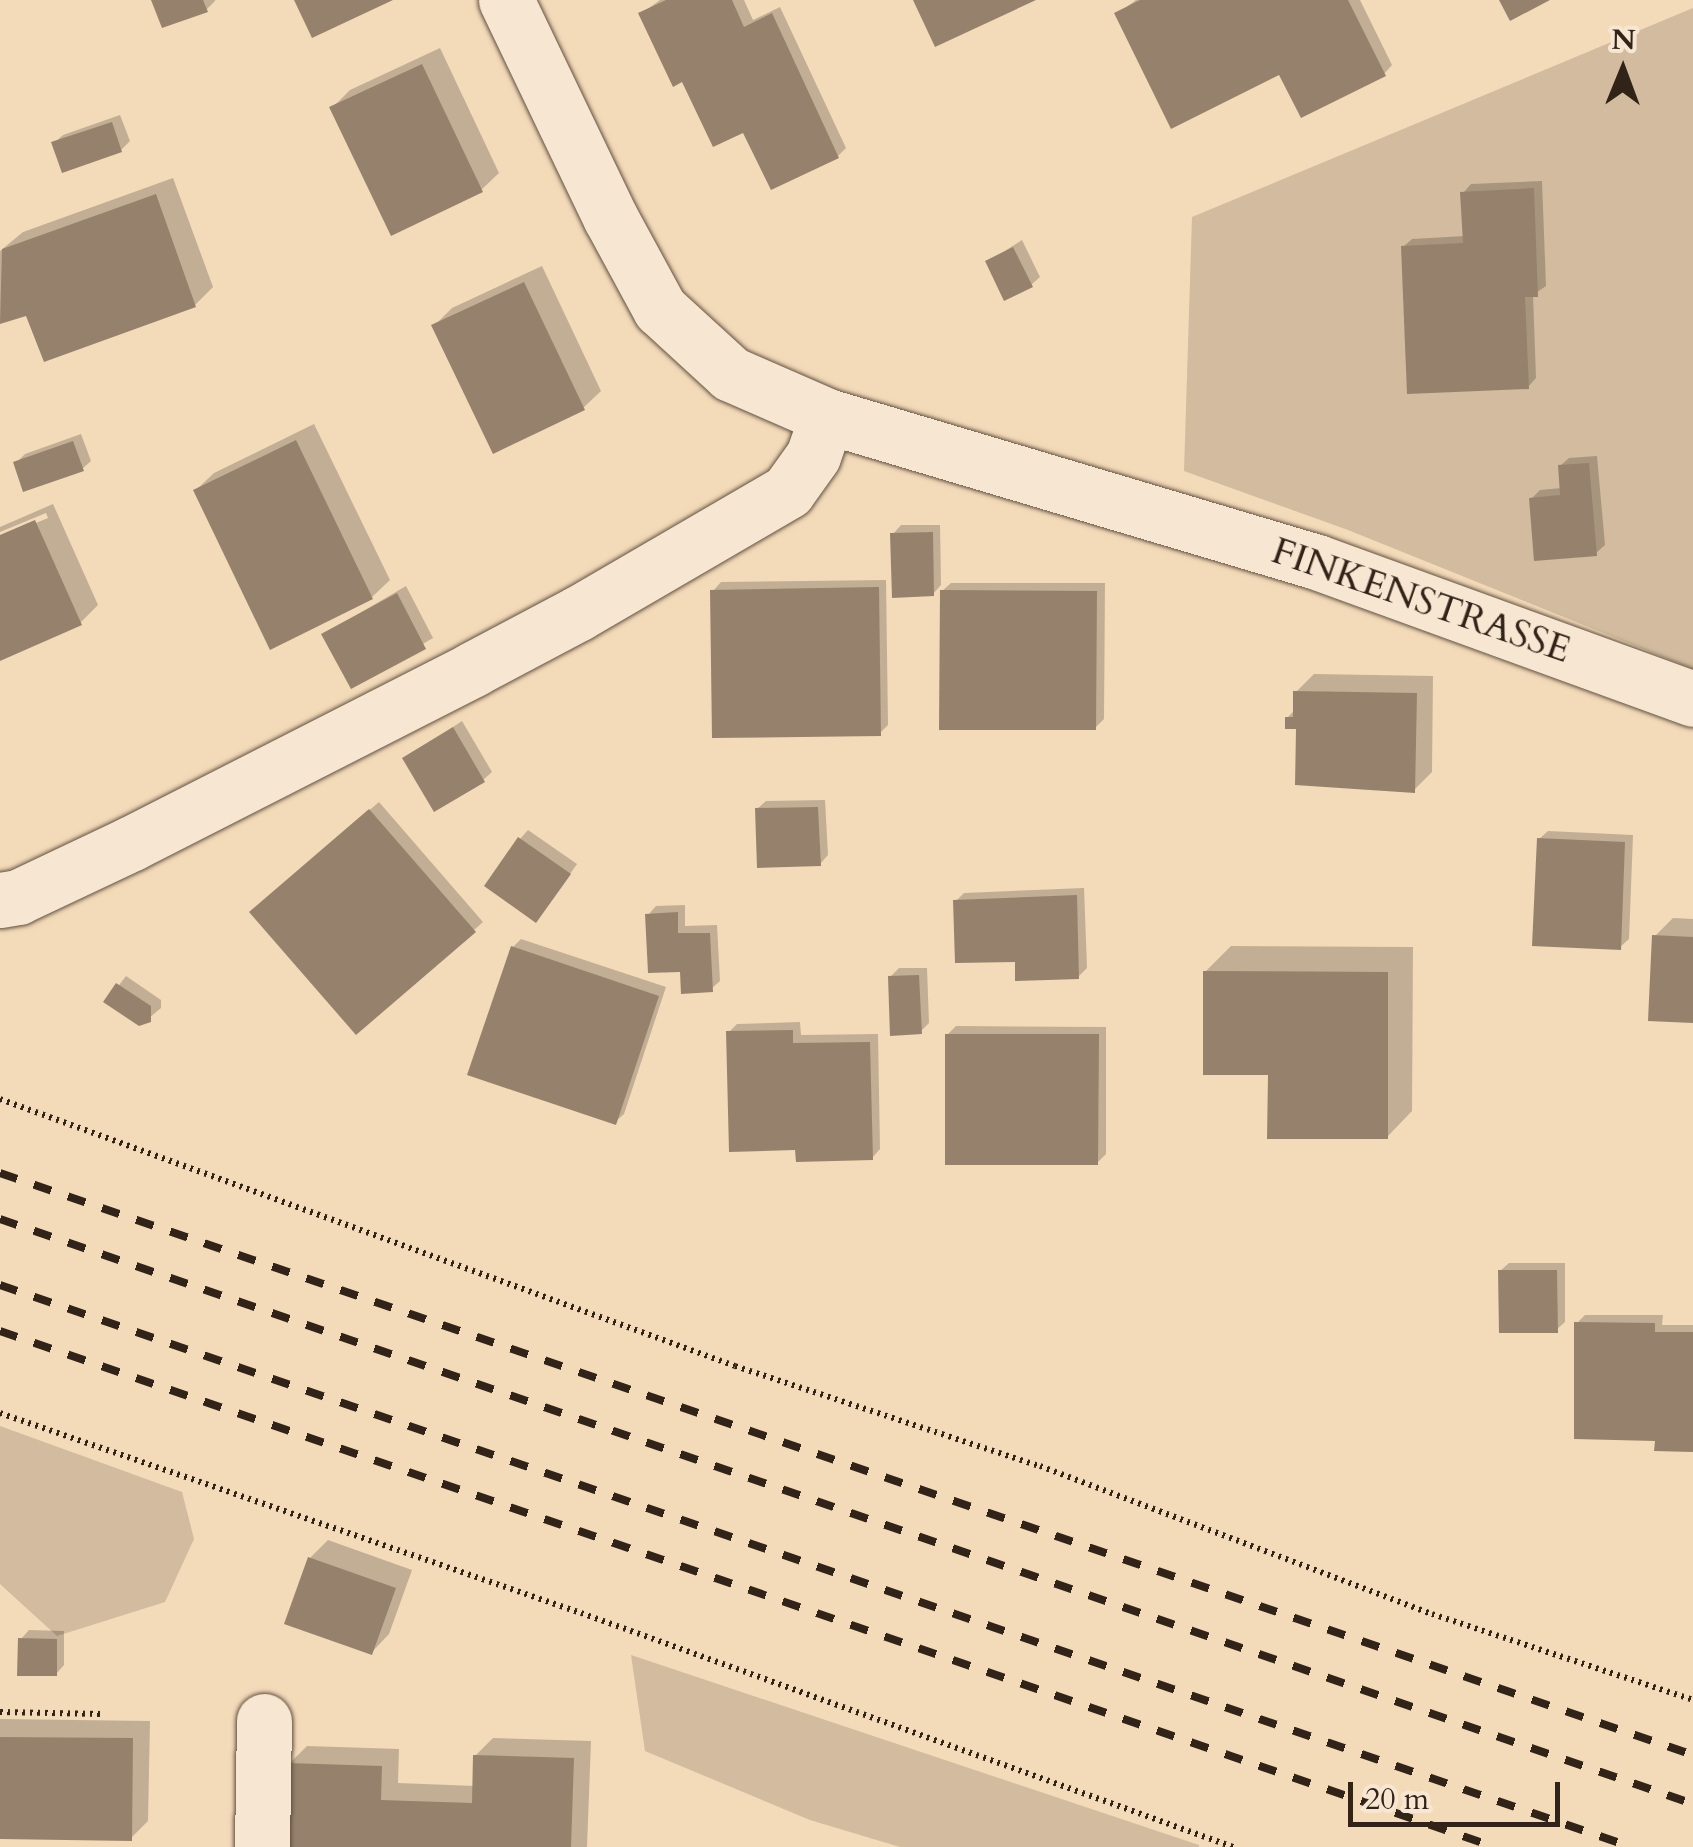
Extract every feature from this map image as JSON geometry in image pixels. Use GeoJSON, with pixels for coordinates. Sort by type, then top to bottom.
{"type":"FeatureCollection","features":[{"type":"Feature","properties":{"kind":"street","name":"FINKENSTRASSE"},"geometry":{"type":"LineString","coordinates":[[506,0],[610,217],[660,309],[731,374],[827,416],[1317,562],[1693,699]]}},
{"type":"Feature","properties":{"kind":"street"},"geometry":{"type":"LineString","coordinates":[[0,900],[18,897],[132,844],[578,614],[788,491],[813,456],[827,416]]}},
{"type":"Feature","properties":{"kind":"street"},"geometry":{"type":"LineString","coordinates":[[262,1847],[264,1722]]}},
{"type":"Feature","properties":{"kind":"path"},"geometry":{"type":"LineString","coordinates":[[0,1099],[735,1366],[1040,1466],[1432,1614],[1693,1700]]}},
{"type":"Feature","properties":{"kind":"path"},"geometry":{"type":"LineString","coordinates":[[0,1413],[1233,1847]]}},
{"type":"Feature","properties":{"kind":"path"},"geometry":{"type":"LineString","coordinates":[[0,1712],[102,1714]]}},
{"type":"Feature","properties":{"kind":"shaded area"},"geometry":{"type":"Polygon","coordinates":[[[1693,8],[1693,669],[1348,530],[1184,471],[1192,217],[1693,8]]]}},
{"type":"Feature","properties":{"kind":"shaded area"},"geometry":{"type":"Polygon","coordinates":[[[0,1426],[182,1492],[194,1539],[165,1602],[57,1636],[0,1584],[0,1426]]]}},
{"type":"Feature","properties":{"kind":"shaded area"},"geometry":{"type":"Polygon","coordinates":[[[631,1655],[1199,1847],[900,1847],[810,1820],[645,1751],[631,1655]]]}},
{"type":"Feature","properties":{"kind":"building"},"geometry":{"type":"Polygon","coordinates":[[[151,0],[203,0],[208,12],[162,28],[151,0]]]}},
{"type":"Feature","properties":{"kind":"building"},"geometry":{"type":"Polygon","coordinates":[[[294,0],[393,0],[312,38],[294,0]]]}},
{"type":"Feature","properties":{"kind":"building"},"geometry":{"type":"Polygon","coordinates":[[[666,0],[732,0],[744,27],[772,13],[839,158],[771,190],[743,133],[713,147],[682,82],[673,87],[638,13],[666,0]]]}},
{"type":"Feature","properties":{"kind":"building"},"geometry":{"type":"Polygon","coordinates":[[[913,0],[1036,0],[935,47],[913,0]]]}},
{"type":"Feature","properties":{"kind":"building"},"geometry":{"type":"Polygon","coordinates":[[[1140,0],[1348,0],[1386,76],[1301,118],[1279,75],[1171,129],[1114,13],[1140,0]]]}},
{"type":"Feature","properties":{"kind":"building"},"geometry":{"type":"Polygon","coordinates":[[[1499,0],[1550,0],[1510,21],[1499,0]]]}},
{"type":"Feature","properties":{"kind":"building"},"geometry":{"type":"Polygon","coordinates":[[[422,64],[483,192],[391,236],[329,107],[422,64]]]}},
{"type":"Feature","properties":{"kind":"building"},"geometry":{"type":"Polygon","coordinates":[[[112,122],[122,152],[62,173],[51,142],[112,122]]]}},
{"type":"Feature","properties":{"kind":"building"},"geometry":{"type":"Polygon","coordinates":[[[1534,188],[1538,297],[1525,297],[1529,389],[1407,394],[1401,246],[1463,243],[1460,192],[1534,188]]]}},
{"type":"Feature","properties":{"kind":"building"},"geometry":{"type":"Polygon","coordinates":[[[156,194],[196,307],[44,362],[26,316],[0,324],[2,249],[156,194]]]}},
{"type":"Feature","properties":{"kind":"building"},"geometry":{"type":"Polygon","coordinates":[[[1013,247],[1033,287],[1004,301],[985,261],[1013,247]]]}},
{"type":"Feature","properties":{"kind":"building"},"geometry":{"type":"Polygon","coordinates":[[[524,282],[585,410],[493,454],[431,325],[524,282]]]}},
{"type":"Feature","properties":{"kind":"building"},"geometry":{"type":"Polygon","coordinates":[[[296,440],[373,599],[270,650],[193,490],[296,440]]]}},
{"type":"Feature","properties":{"kind":"building"},"geometry":{"type":"Polygon","coordinates":[[[73,441],[84,471],[23,492],[13,462],[73,441]]]}},
{"type":"Feature","properties":{"kind":"building"},"geometry":{"type":"Polygon","coordinates":[[[1589,463],[1597,556],[1534,561],[1529,498],[1560,495],[1558,465],[1589,463]]]}},
{"type":"Feature","properties":{"kind":"building"},"geometry":{"type":"Polygon","coordinates":[[[35,520],[82,625],[0,661],[0,535],[35,520]]]}},
{"type":"Feature","properties":{"kind":"building"},"geometry":{"type":"Polygon","coordinates":[[[933,532],[934,596],[892,598],[890,533],[933,532]]]}},
{"type":"Feature","properties":{"kind":"building"},"geometry":{"type":"Polygon","coordinates":[[[879,587],[881,736],[712,738],[710,590],[879,587]]]}},
{"type":"Feature","properties":{"kind":"building"},"geometry":{"type":"Polygon","coordinates":[[[940,590],[1097,591],[1096,730],[939,730],[940,590]]]}},
{"type":"Feature","properties":{"kind":"building"},"geometry":{"type":"Polygon","coordinates":[[[397,593],[426,649],[351,689],[321,634],[397,593]]]}},
{"type":"Feature","properties":{"kind":"building"},"geometry":{"type":"Polygon","coordinates":[[[1293,691],[1417,693],[1415,793],[1295,785],[1296,729],[1285,729],[1285,717],[1293,717],[1293,691]]]}},
{"type":"Feature","properties":{"kind":"building"},"geometry":{"type":"Polygon","coordinates":[[[453,727],[485,782],[434,812],[402,758],[453,727]]]}},
{"type":"Feature","properties":{"kind":"building"},"geometry":{"type":"Polygon","coordinates":[[[818,807],[821,866],[757,868],[755,808],[818,807]]]}},
{"type":"Feature","properties":{"kind":"building"},"geometry":{"type":"Polygon","coordinates":[[[369,809],[476,932],[356,1035],[249,912],[369,809]]]}},
{"type":"Feature","properties":{"kind":"building"},"geometry":{"type":"Polygon","coordinates":[[[518,837],[571,874],[536,923],[484,886],[518,837]]]}},
{"type":"Feature","properties":{"kind":"building"},"geometry":{"type":"Polygon","coordinates":[[[1537,838],[1625,842],[1621,950],[1532,946],[1537,838]]]}},
{"type":"Feature","properties":{"kind":"building"},"geometry":{"type":"Polygon","coordinates":[[[1077,895],[1079,979],[1015,981],[1015,962],[955,963],[953,900],[1077,895]]]}},
{"type":"Feature","properties":{"kind":"building"},"geometry":{"type":"Polygon","coordinates":[[[678,912],[678,933],[710,933],[713,992],[681,994],[680,972],[648,973],[645,914],[678,912]]]}},
{"type":"Feature","properties":{"kind":"building"},"geometry":{"type":"Polygon","coordinates":[[[1652,935],[1693,937],[1693,1023],[1648,1021],[1652,935]]]}},
{"type":"Feature","properties":{"kind":"building"},"geometry":{"type":"Polygon","coordinates":[[[511,946],[659,996],[616,1125],[467,1075],[511,946]]]}},
{"type":"Feature","properties":{"kind":"building"},"geometry":{"type":"Polygon","coordinates":[[[1203,971],[1388,972],[1388,1139],[1267,1139],[1268,1075],[1203,1075],[1203,971]]]}},
{"type":"Feature","properties":{"kind":"building"},"geometry":{"type":"Polygon","coordinates":[[[919,975],[922,1034],[890,1036],[888,976],[919,975]]]}},
{"type":"Feature","properties":{"kind":"building"},"geometry":{"type":"Polygon","coordinates":[[[116,983],[151,1006],[151,1022],[139,1026],[103,1002],[116,983]]]}},
{"type":"Feature","properties":{"kind":"building"},"geometry":{"type":"Polygon","coordinates":[[[793,1030],[793,1043],[870,1042],[873,1160],[796,1162],[795,1150],[729,1152],[726,1031],[793,1030]]]}},
{"type":"Feature","properties":{"kind":"building"},"geometry":{"type":"Polygon","coordinates":[[[945,1034],[1099,1034],[1098,1165],[945,1165],[945,1034]]]}},
{"type":"Feature","properties":{"kind":"building"},"geometry":{"type":"Polygon","coordinates":[[[1498,1270],[1557,1270],[1558,1333],[1499,1333],[1498,1270]]]}},
{"type":"Feature","properties":{"kind":"building"},"geometry":{"type":"Polygon","coordinates":[[[1574,1322],[1655,1323],[1655,1332],[1693,1332],[1693,1452],[1654,1451],[1655,1441],[1574,1439],[1574,1322]]]}},
{"type":"Feature","properties":{"kind":"building"},"geometry":{"type":"Polygon","coordinates":[[[308,1557],[396,1588],[372,1655],[284,1624],[308,1557]]]}},
{"type":"Feature","properties":{"kind":"building"},"geometry":{"type":"Polygon","coordinates":[[[18,1638],[57,1639],[57,1676],[17,1676],[18,1638]]]}},
{"type":"Feature","properties":{"kind":"building"},"geometry":{"type":"Polygon","coordinates":[[[0,1737],[133,1738],[132,1841],[0,1839],[0,1737]]]}},
{"type":"Feature","properties":{"kind":"building"},"geometry":{"type":"Polygon","coordinates":[[[473,1755],[574,1758],[571,1847],[284,1847],[287,1763],[382,1766],[381,1800],[472,1803],[473,1755]]]}},
{"type":"Feature","properties":{"kind":"railway"},"geometry":{"type":"LineString","coordinates":[[0,1173],[1693,1755]]}},
{"type":"Feature","properties":{"kind":"railway"},"geometry":{"type":"LineString","coordinates":[[0,1219],[1693,1804]]}},
{"type":"Feature","properties":{"kind":"railway"},"geometry":{"type":"LineString","coordinates":[[0,1285],[1631,1847]]}},
{"type":"Feature","properties":{"kind":"railway"},"geometry":{"type":"LineString","coordinates":[[0,1331],[1494,1847]]}}]}
